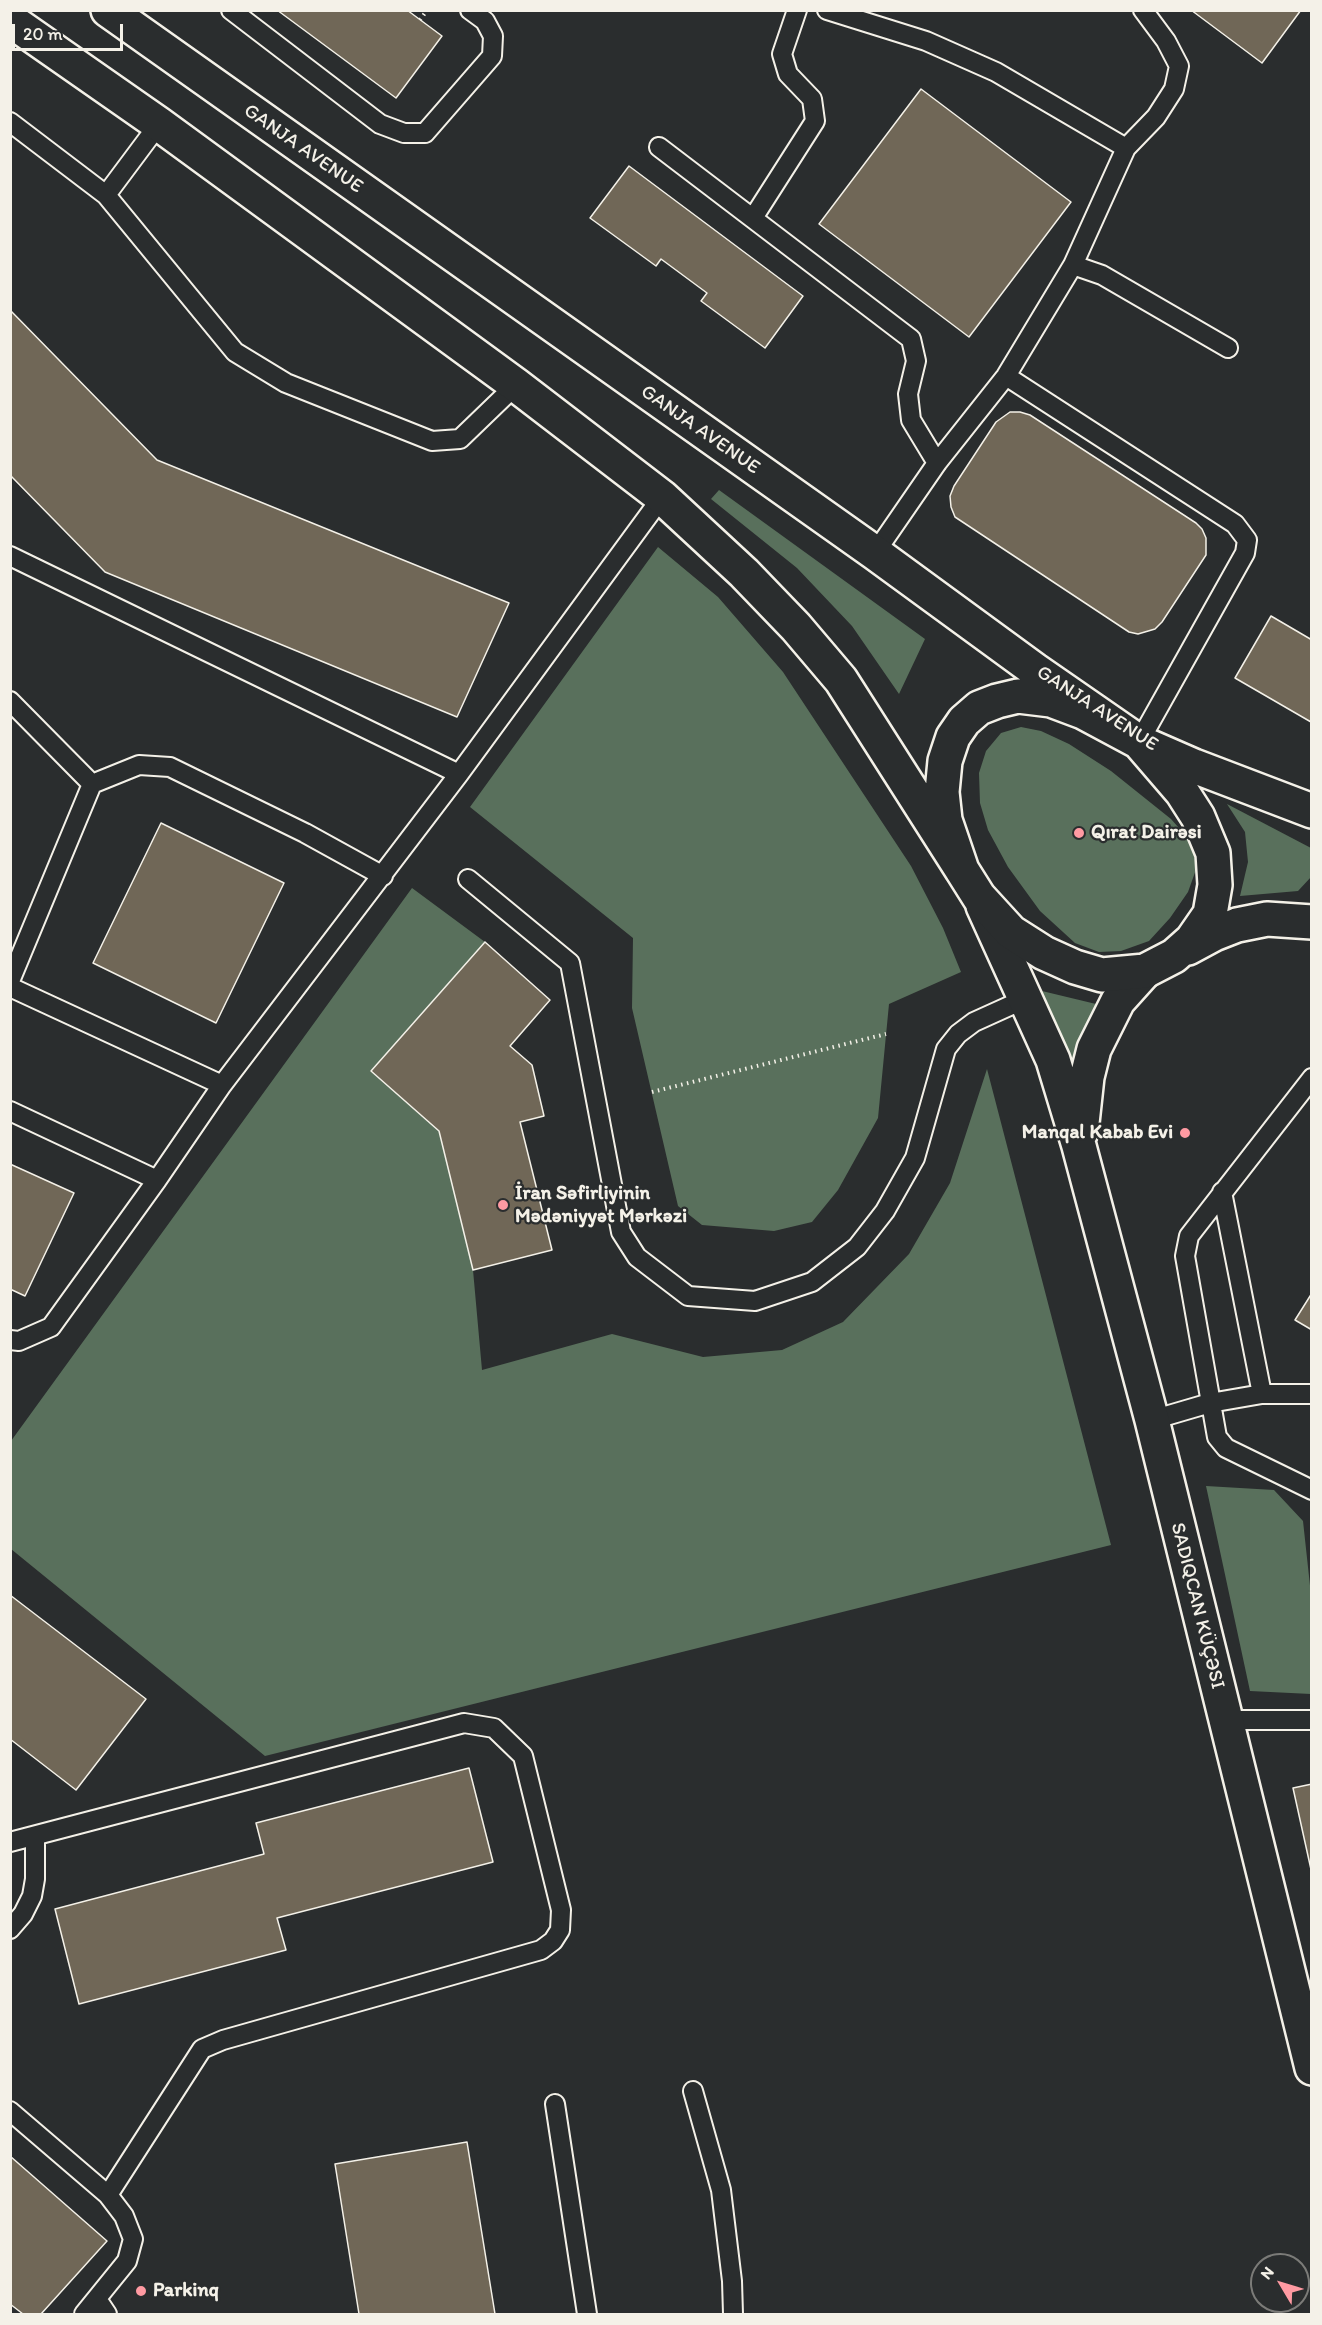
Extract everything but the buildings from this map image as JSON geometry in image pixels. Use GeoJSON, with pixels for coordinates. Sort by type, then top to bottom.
{"type":"FeatureCollection","features":[{"type":"Feature","properties":{"kind":"main road","name":"GANJA AVENUE"},"geometry":{"type":"LineString","coordinates":[[108,10],[1139,742],[1311,811]]}},
{"type":"Feature","properties":{"kind":"main road"},"geometry":{"type":"LineString","coordinates":[[13,23],[159,123],[516,385],[662,497],[744,573],[796,627],[841,680],[971,884],[1011,932],[1044,953],[1075,967],[1102,975],[1145,971]]}},
{"type":"Feature","properties":{"kind":"main road"},"geometry":{"type":"LineString","coordinates":[[1173,956],[1192,940],[1210,914],[1215,885],[1213,854],[1198,817],[1182,792],[1139,742],[1083,712],[1051,700],[1018,696],[979,708],[964,721],[953,737],[945,761],[942,792],[945,820],[971,884],[1027,998],[1053,1060],[1079,1146],[1152,1420],[1311,2068]]}},
{"type":"Feature","properties":{"kind":"main road"},"geometry":{"type":"LineString","coordinates":[[1079,1146],[1087,1077],[1094,1049],[1118,1001],[1145,971],[1214,934],[1237,925],[1307,914]]}},
{"type":"Feature","properties":{"kind":"lane"},"geometry":{"type":"LineString","coordinates":[[231,10],[380,124],[404,133],[425,133],[492,56],[493,36],[485,21],[470,10]]}},
{"type":"Feature","properties":{"kind":"lane"},"geometry":{"type":"LineString","coordinates":[[753,218],[814,121],[812,99],[788,74],[782,54],[797,10]]}},
{"type":"Feature","properties":{"kind":"lane"},"geometry":{"type":"LineString","coordinates":[[827,10],[926,41],[996,72],[1125,148]]}},
{"type":"Feature","properties":{"kind":"lane"},"geometry":{"type":"LineString","coordinates":[[875,553],[937,463],[1006,376],[1073,266],[1125,148],[1156,117],[1174,89],[1179,66],[1166,41],[1143,10]]}},
{"type":"Feature","properties":{"kind":"lane"},"geometry":{"type":"LineString","coordinates":[[10,122],[106,195],[235,352],[286,383],[432,441],[460,439],[516,385]]}},
{"type":"Feature","properties":{"kind":"lane"},"geometry":{"type":"LineString","coordinates":[[106,195],[159,123]]}},
{"type":"Feature","properties":{"kind":"lane"},"geometry":{"type":"LineString","coordinates":[[660,147],[911,339],[916,361],[908,394],[911,420],[937,463]]}},
{"type":"Feature","properties":{"kind":"lane"},"geometry":{"type":"LineString","coordinates":[[1073,266],[1102,275],[1228,348]]}},
{"type":"Feature","properties":{"kind":"lane"},"geometry":{"type":"LineString","coordinates":[[1006,376],[1235,524],[1247,540],[1245,553],[1139,742]]}},
{"type":"Feature","properties":{"kind":"lane"},"geometry":{"type":"LineString","coordinates":[[10,1340],[19,1341],[51,1327],[158,1180],[222,1085],[459,774],[662,497]]}},
{"type":"Feature","properties":{"kind":"lane"},"geometry":{"type":"LineString","coordinates":[[10,556],[459,774]]}},
{"type":"Feature","properties":{"kind":"lane"},"geometry":{"type":"LineString","coordinates":[[10,701],[92,784]]}},
{"type":"Feature","properties":{"kind":"lane"},"geometry":{"type":"LineString","coordinates":[[10,981],[92,784],[139,765],[170,767],[305,833],[382,876]]}},
{"type":"Feature","properties":{"kind":"lane"},"geometry":{"type":"LineString","coordinates":[[468,879],[570,963],[621,1232],[637,1257],[688,1296],[755,1301],[812,1282],[857,1247],[885,1211],[915,1158],[946,1049],[958,1034],[975,1022],[1027,998]]}},
{"type":"Feature","properties":{"kind":"lane"},"geometry":{"type":"LineString","coordinates":[[10,987],[222,1085]]}},
{"type":"Feature","properties":{"kind":"lane"},"geometry":{"type":"LineString","coordinates":[[1311,1078],[1189,1236],[1185,1256],[1217,1437],[1226,1448],[1311,1490]]}},
{"type":"Feature","properties":{"kind":"lane"},"geometry":{"type":"LineString","coordinates":[[10,1111],[158,1180]]}},
{"type":"Feature","properties":{"kind":"lane"},"geometry":{"type":"LineString","coordinates":[[1222,1192],[1262,1394]]}},
{"type":"Feature","properties":{"kind":"lane"},"geometry":{"type":"LineString","coordinates":[[1152,1420],[1210,1403],[1262,1394],[1311,1394]]}},
{"type":"Feature","properties":{"kind":"lane"},"geometry":{"type":"LineString","coordinates":[[1224,1720],[1311,1720]]}},
{"type":"Feature","properties":{"kind":"lane"},"geometry":{"type":"LineString","coordinates":[[10,1842],[464,1723],[494,1728],[523,1756],[561,1910],[560,1930],[553,1941],[541,1950],[234,2037],[202,2049],[108,2195]]}},
{"type":"Feature","properties":{"kind":"lane"},"geometry":{"type":"LineString","coordinates":[[10,1929],[23,1914],[32,1896],[35,1879],[35,1837]]}},
{"type":"Feature","properties":{"kind":"lane"},"geometry":{"type":"LineString","coordinates":[[693,2091],[721,2190],[732,2281],[733,2314]]}},
{"type":"Feature","properties":{"kind":"lane"},"geometry":{"type":"LineString","coordinates":[[555,2104],[587,2314]]}},
{"type":"Feature","properties":{"kind":"lane"},"geometry":{"type":"LineString","coordinates":[[10,2110],[108,2195],[124,2216],[133,2239],[127,2261],[84,2314]]}},
{"type":"Feature","properties":{"kind":"lane"},"geometry":{"type":"LineString","coordinates":[[97,2299],[107,2314]]}},
{"type":"Feature","properties":{"kind":"path"},"geometry":{"type":"LineString","coordinates":[[420,20],[427,10]]}},
{"type":"Feature","properties":{"kind":"path"},"geometry":{"type":"LineString","coordinates":[[652,1092],[886,1034]]}},
{"type":"Feature","properties":{"kind":"green space"},"geometry":{"type":"Polygon","coordinates":[[[719,490],[925,639],[899,694],[852,626],[797,568],[711,499],[719,490]]]}},
{"type":"Feature","properties":{"kind":"green space"},"geometry":{"type":"Polygon","coordinates":[[[658,547],[718,597],[783,672],[911,866],[943,928],[961,972],[889,1004],[878,1118],[838,1190],[812,1222],[774,1231],[702,1225],[678,1206],[632,1008],[633,938],[470,807],[658,547]]]}},
{"type":"Feature","properties":{"kind":"green space"},"geometry":{"type":"Polygon","coordinates":[[[1021,727],[1041,731],[1069,744],[1111,771],[1171,819],[1186,836],[1198,864],[1188,892],[1170,918],[1149,941],[1121,951],[1099,952],[1075,943],[1040,911],[1008,867],[988,830],[980,803],[979,773],[986,751],[1001,733],[1021,727]]]}},
{"type":"Feature","properties":{"kind":"green space"},"geometry":{"type":"Polygon","coordinates":[[[1227,804],[1311,848],[1311,877],[1298,891],[1240,896],[1248,862],[1245,832],[1227,804]]]}},
{"type":"Feature","properties":{"kind":"green space"},"geometry":{"type":"Polygon","coordinates":[[[412,888],[485,942],[371,1071],[439,1131],[473,1270],[482,1370],[612,1334],[703,1357],[782,1350],[843,1322],[909,1254],[950,1183],[987,1069],[1111,1545],[265,1756],[11,1549],[11,1441],[412,888]]]}},
{"type":"Feature","properties":{"kind":"green space"},"geometry":{"type":"Polygon","coordinates":[[[1042,991],[1096,1004],[1071,1067],[1042,991]]]}},
{"type":"Feature","properties":{"kind":"green space"},"geometry":{"type":"Polygon","coordinates":[[[1206,1486],[1274,1490],[1303,1521],[1312,1604],[1311,1694],[1250,1691],[1206,1486]]]}},
{"type":"Feature","properties":{"kind":"place","name":"Qırat Dairəsi"},"geometry":{"type":"Point","coordinates":[1079,833]}},
{"type":"Feature","properties":{"kind":"place","name":"Manqal Kabab Evi"},"geometry":{"type":"Point","coordinates":[1185,1133]}},
{"type":"Feature","properties":{"kind":"place","name":"İran Səfirliyinin Mədəniyyət Mərkəzi"},"geometry":{"type":"Point","coordinates":[503,1205]}},
{"type":"Feature","properties":{"kind":"place","name":"Parkinq"},"geometry":{"type":"Point","coordinates":[141,2291]}}]}
